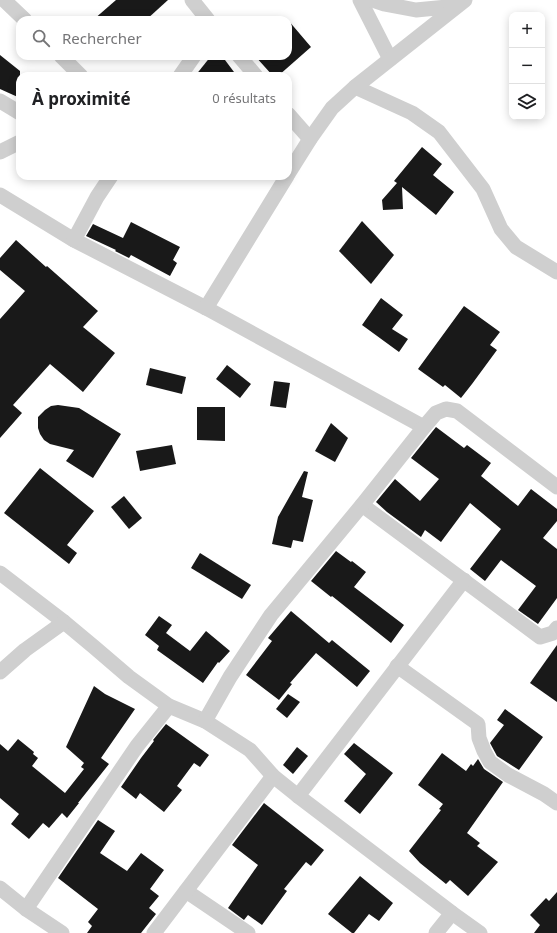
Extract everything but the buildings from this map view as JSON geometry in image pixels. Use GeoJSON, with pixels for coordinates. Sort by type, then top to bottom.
{"type":"FeatureCollection","features":[{"type":"Feature","properties":{"kind":"street"},"geometry":{"type":"LineString","coordinates":[[4,0],[21,16]]}},
{"type":"Feature","properties":{"kind":"street"},"geometry":{"type":"LineString","coordinates":[[192,0],[205,16]]}},
{"type":"Feature","properties":{"kind":"street"},"geometry":{"type":"LineString","coordinates":[[360,0],[390,59]]}},
{"type":"Feature","properties":{"kind":"street"},"geometry":{"type":"LineString","coordinates":[[372,0],[384,4],[416,10],[461,3]]}},
{"type":"Feature","properties":{"kind":"street"},"geometry":{"type":"LineString","coordinates":[[292,167],[332,108],[355,87],[461,3]]}},
{"type":"Feature","properties":{"kind":"street"},"geometry":{"type":"LineString","coordinates":[[65,60],[77,72]]}},
{"type":"Feature","properties":{"kind":"street"},"geometry":{"type":"LineString","coordinates":[[183,72],[191,60]]}},
{"type":"Feature","properties":{"kind":"street"},"geometry":{"type":"LineString","coordinates":[[242,60],[253,72]]}},
{"type":"Feature","properties":{"kind":"street"},"geometry":{"type":"LineString","coordinates":[[355,87],[412,113],[439,132],[484,189],[501,229],[516,247],[557,272]]}},
{"type":"Feature","properties":{"kind":"street"},"geometry":{"type":"LineString","coordinates":[[0,101],[16,111]]}},
{"type":"Feature","properties":{"kind":"street"},"geometry":{"type":"LineString","coordinates":[[292,119],[310,139]]}},
{"type":"Feature","properties":{"kind":"street"},"geometry":{"type":"LineString","coordinates":[[0,152],[16,144]]}},
{"type":"Feature","properties":{"kind":"street"},"geometry":{"type":"LineString","coordinates":[[74,240],[97,197],[108,180]]}},
{"type":"Feature","properties":{"kind":"street"},"geometry":{"type":"LineString","coordinates":[[206,308],[284,180]]}},
{"type":"Feature","properties":{"kind":"street"},"geometry":{"type":"LineString","coordinates":[[0,195],[74,240],[206,308],[424,426]]}},
{"type":"Feature","properties":{"kind":"street"},"geometry":{"type":"LineString","coordinates":[[205,721],[230,677],[272,615],[436,413],[446,409],[457,411],[557,487]]}},
{"type":"Feature","properties":{"kind":"street"},"geometry":{"type":"LineString","coordinates":[[362,505],[540,637],[553,634],[557,628]]}},
{"type":"Feature","properties":{"kind":"street"},"geometry":{"type":"LineString","coordinates":[[0,574],[64,622],[129,677],[169,706],[205,721],[250,750],[273,776],[298,796],[480,933]]}},
{"type":"Feature","properties":{"kind":"street"},"geometry":{"type":"LineString","coordinates":[[298,796],[464,580]]}},
{"type":"Feature","properties":{"kind":"street"},"geometry":{"type":"LineString","coordinates":[[0,672],[25,650],[64,622]]}},
{"type":"Feature","properties":{"kind":"street"},"geometry":{"type":"LineString","coordinates":[[397,666],[478,724],[479,738],[490,762],[508,775],[544,794],[557,803]]}},
{"type":"Feature","properties":{"kind":"street"},"geometry":{"type":"LineString","coordinates":[[26,908],[137,746],[169,706]]}},
{"type":"Feature","properties":{"kind":"street"},"geometry":{"type":"LineString","coordinates":[[154,933],[273,776]]}},
{"type":"Feature","properties":{"kind":"street"},"geometry":{"type":"LineString","coordinates":[[0,888],[62,933]]}},
{"type":"Feature","properties":{"kind":"street"},"geometry":{"type":"LineString","coordinates":[[186,891],[248,933]]}},
{"type":"Feature","properties":{"kind":"street"},"geometry":{"type":"LineString","coordinates":[[436,933],[452,913]]}}]}
